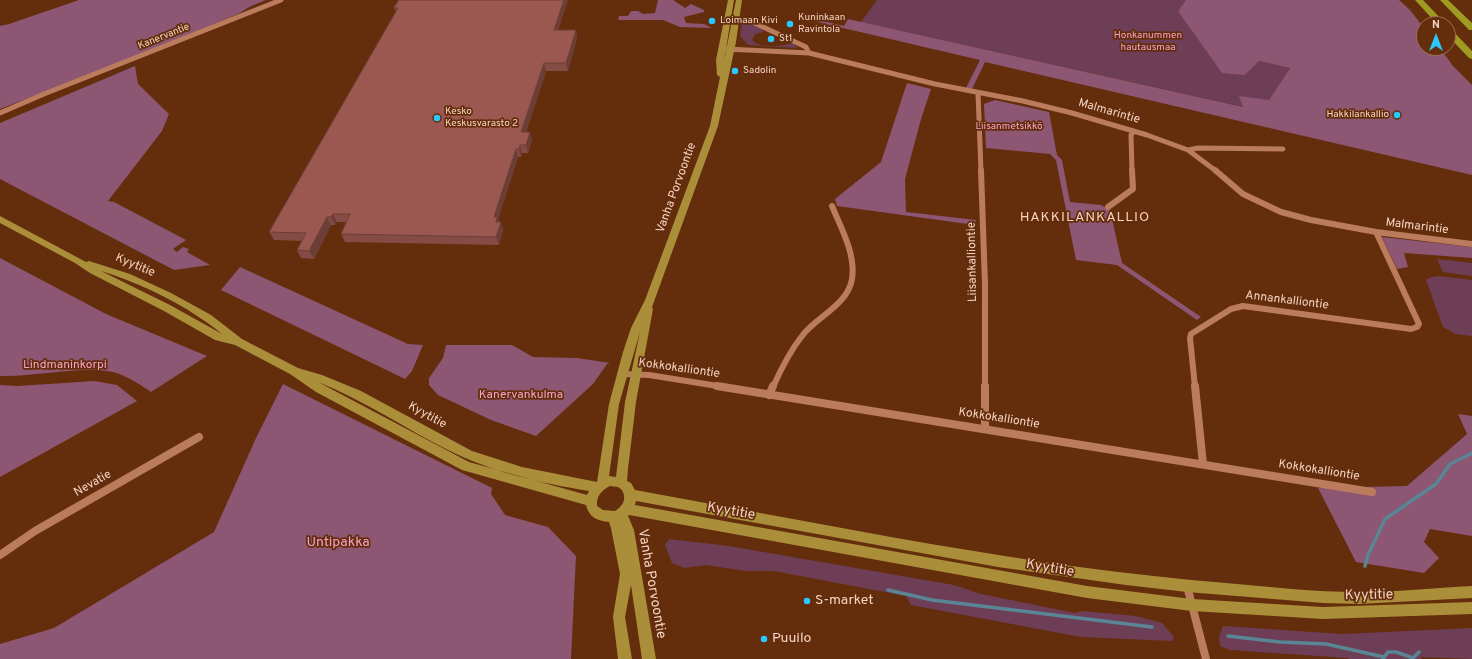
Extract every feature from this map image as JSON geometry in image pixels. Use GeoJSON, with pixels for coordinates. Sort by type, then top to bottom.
{"type":"FeatureCollection","features":[{"type":"Feature","properties":{"kind":"highway"},"geometry":{"type":"LineString","coordinates":[[1418,0],[1434,16]]}},
{"type":"Feature","properties":{"kind":"highway"},"geometry":{"type":"LineString","coordinates":[[1444,0],[1472,28]]}},
{"type":"Feature","properties":{"kind":"highway"},"geometry":{"type":"LineString","coordinates":[[1456,39],[1472,56]]}},
{"type":"Feature","properties":{"kind":"main road","name":"Vanha Porvoontie"},"geometry":{"type":"LineString","coordinates":[[722,83],[720,60],[721,49],[731,0]]}},
{"type":"Feature","properties":{"kind":"main road","name":"Vanha Porvoontie"},"geometry":{"type":"LineString","coordinates":[[600,485],[614,404],[636,328],[650,300],[714,126],[739,0]]}},
{"type":"Feature","properties":{"kind":"main road","name":"Kyytitie"},"geometry":{"type":"LineString","coordinates":[[0,219],[78,261],[93,271],[167,308],[219,337],[238,342],[294,371],[320,389],[466,466],[523,483],[580,497],[591,502]]}},
{"type":"Feature","properties":{"kind":"main road","name":"Vanha Porvoontie"},"geometry":{"type":"LineString","coordinates":[[621,482],[626,432],[650,300]]}},
{"type":"Feature","properties":{"kind":"main road","name":"Kyytitie"},"geometry":{"type":"LineString","coordinates":[[294,371],[317,376],[352,390],[451,446],[475,457],[527,473],[600,485]]}},
{"type":"Feature","properties":{"kind":"main road"},"geometry":{"type":"LineString","coordinates":[[616,481],[621,482],[627,486],[631,495],[631,502],[620,514],[603,516],[599,514],[592,507],[591,502],[593,493],[600,485],[616,481]]}},
{"type":"Feature","properties":{"kind":"main road","name":"Kyytitie"},"geometry":{"type":"LineString","coordinates":[[631,495],[998,562],[1187,586],[1359,598],[1472,592]]}},
{"type":"Feature","properties":{"kind":"main road","name":"Vanha Porvoontie"},"geometry":{"type":"LineString","coordinates":[[620,514],[617,528],[626,574],[619,617],[625,659]]}},
{"type":"Feature","properties":{"kind":"main road","name":"Vanha Porvoontie"},"geometry":{"type":"LineString","coordinates":[[620,514],[628,530],[649,659]]}},
{"type":"Feature","properties":{"kind":"main road","name":"Kyytitie"},"geometry":{"type":"LineString","coordinates":[[620,514],[1087,592],[1192,605],[1323,613],[1472,608]]}},
{"type":"Feature","properties":{"kind":"street","name":"Kanervantie"},"geometry":{"type":"LineString","coordinates":[[0,113],[41,98],[53,91],[281,0]]}},
{"type":"Feature","properties":{"kind":"street"},"geometry":{"type":"LineString","coordinates":[[748,20],[806,47],[809,53]]}},
{"type":"Feature","properties":{"kind":"street","name":"Malmarintie"},"geometry":{"type":"LineString","coordinates":[[721,49],[809,53],[978,94],[1052,108],[1134,131],[1188,150],[1203,160],[1235,189],[1264,206],[1305,219],[1376,232],[1472,244]]}},
{"type":"Feature","properties":{"kind":"street","name":"Liisankalliontie"},"geometry":{"type":"LineString","coordinates":[[978,94],[985,296],[986,429]]}},
{"type":"Feature","properties":{"kind":"street"},"geometry":{"type":"LineString","coordinates":[[1108,207],[1129,194],[1133,189],[1131,135],[1134,131]]}},
{"type":"Feature","properties":{"kind":"street"},"geometry":{"type":"LineString","coordinates":[[1188,150],[1198,148],[1283,148]]}},
{"type":"Feature","properties":{"kind":"street"},"geometry":{"type":"LineString","coordinates":[[769,395],[777,379],[806,332],[849,290],[852,268],[850,253],[832,206]]}},
{"type":"Feature","properties":{"kind":"street","name":"Annankalliontie"},"geometry":{"type":"LineString","coordinates":[[1203,464],[1190,338],[1191,334],[1196,330],[1231,309],[1243,306],[1411,329],[1417,328],[1420,324],[1376,232]]}},
{"type":"Feature","properties":{"kind":"street","name":"Kokkokalliontie"},"geometry":{"type":"LineString","coordinates":[[622,374],[676,379],[1372,492]]}},
{"type":"Feature","properties":{"kind":"street","name":"Nevatie"},"geometry":{"type":"LineString","coordinates":[[0,554],[36,531],[199,437]]}},
{"type":"Feature","properties":{"kind":"street"},"geometry":{"type":"LineString","coordinates":[[1187,586],[1206,659]]}},
{"type":"Feature","properties":{"kind":"green space"},"geometry":{"type":"Polygon","coordinates":[[[79,0],[266,0],[251,6],[238,14],[120,63],[0,109],[0,26],[79,0]]]}},
{"type":"Feature","properties":{"kind":"green space"},"geometry":{"type":"Polygon","coordinates":[[[658,0],[673,0],[685,8],[691,4],[704,10],[704,12],[684,17],[686,23],[704,24],[712,28],[680,27],[663,20],[618,20],[619,16],[628,16],[631,11],[638,11],[643,14],[655,13],[658,0]]]}},
{"type":"Feature","properties":{"kind":"green space","name":"Honkanummen hautausmaa"},"geometry":{"type":"Polygon","coordinates":[[[877,0],[1186,0],[1178,11],[1245,75],[1259,61],[1290,68],[1269,100],[1244,107],[861,22],[877,0]]]}},
{"type":"Feature","properties":{"kind":"green space"},"geometry":{"type":"Polygon","coordinates":[[[1186,0],[1399,0],[1416,18],[1416,56],[1446,56],[1453,66],[1472,85],[1472,175],[985,62],[972,89],[966,88],[980,60],[813,21],[815,19],[844,26],[848,19],[1243,107],[1239,96],[1269,100],[1290,68],[1259,61],[1245,75],[1222,73],[1178,11],[1186,0]]]}},
{"type":"Feature","properties":{"kind":"green space"},"geometry":{"type":"Polygon","coordinates":[[[742,22],[760,27],[764,32],[755,34],[752,40],[755,43],[771,46],[792,43],[798,48],[748,45],[740,36],[742,22]]]}},
{"type":"Feature","properties":{"kind":"green space"},"geometry":{"type":"Polygon","coordinates":[[[135,66],[138,84],[169,114],[162,131],[108,201],[114,202],[186,240],[173,249],[177,252],[183,247],[189,249],[187,252],[210,265],[174,270],[0,179],[0,123],[135,66]]]}},
{"type":"Feature","properties":{"kind":"green space"},"geometry":{"type":"Polygon","coordinates":[[[907,83],[931,89],[921,119],[905,179],[906,212],[976,220],[975,225],[837,206],[835,199],[881,162],[907,83]]]}},
{"type":"Feature","properties":{"kind":"green space","name":"Liisanmetsikkö"},"geometry":{"type":"Polygon","coordinates":[[[995,100],[1049,112],[1057,155],[1062,160],[1070,202],[1101,205],[1110,210],[1122,263],[1201,317],[1197,320],[1117,265],[1076,260],[1056,160],[1050,154],[986,148],[984,104],[995,100]]]}},
{"type":"Feature","properties":{"kind":"green space"},"geometry":{"type":"Polygon","coordinates":[[[1382,237],[1472,247],[1472,258],[1404,253],[1408,267],[1397,269],[1382,237]]]}},
{"type":"Feature","properties":{"kind":"green space","name":"Lindmaninkorpi"},"geometry":{"type":"Polygon","coordinates":[[[0,258],[106,314],[207,356],[151,392],[125,376],[107,371],[80,370],[0,376],[0,258]]]}},
{"type":"Feature","properties":{"kind":"green space"},"geometry":{"type":"Polygon","coordinates":[[[1437,259],[1472,263],[1472,276],[1443,272],[1437,259]]]}},
{"type":"Feature","properties":{"kind":"green space"},"geometry":{"type":"Polygon","coordinates":[[[240,267],[408,344],[423,345],[412,371],[405,379],[221,290],[240,267]]]}},
{"type":"Feature","properties":{"kind":"green space"},"geometry":{"type":"Polygon","coordinates":[[[1439,276],[1472,280],[1472,336],[1456,334],[1443,327],[1426,280],[1431,277],[1439,276]]]}},
{"type":"Feature","properties":{"kind":"green space","name":"Kanervankulma"},"geometry":{"type":"Polygon","coordinates":[[[446,345],[512,345],[533,357],[577,358],[610,363],[607,364],[593,384],[536,436],[491,420],[438,395],[429,385],[429,378],[443,358],[446,345]]]}},
{"type":"Feature","properties":{"kind":"green space"},"geometry":{"type":"Polygon","coordinates":[[[94,381],[117,385],[137,401],[0,477],[0,385],[18,386],[94,381]]]}},
{"type":"Feature","properties":{"kind":"green space","name":"Untipakka"},"geometry":{"type":"Polygon","coordinates":[[[283,384],[492,488],[491,494],[505,515],[548,527],[576,556],[571,659],[0,659],[0,644],[54,628],[214,532],[256,438],[283,384]]]}},
{"type":"Feature","properties":{"kind":"green space"},"geometry":{"type":"Polygon","coordinates":[[[1458,414],[1472,416],[1472,536],[1430,529],[1424,542],[1439,558],[1424,573],[1356,562],[1318,488],[1407,486],[1467,434],[1458,414]]]}},
{"type":"Feature","properties":{"kind":"green space"},"geometry":{"type":"Polygon","coordinates":[[[669,539],[729,546],[954,585],[981,594],[1075,613],[1082,611],[1136,616],[1162,623],[1174,637],[1172,641],[1081,637],[911,605],[906,596],[774,571],[746,571],[706,565],[685,568],[672,563],[665,545],[669,539]]]}},
{"type":"Feature","properties":{"kind":"green space"},"geometry":{"type":"Polygon","coordinates":[[[1223,626],[1342,634],[1472,628],[1472,659],[1421,657],[1421,659],[1349,659],[1230,650],[1220,646],[1219,637],[1223,626]]]}},
{"type":"Feature","properties":{"kind":"building","name":"Kesko Keskusvarasto 2"},"geometry":{"type":"Polygon","coordinates":[[[399,0],[564,0],[554,30],[576,30],[566,63],[544,63],[521,132],[530,132],[526,145],[520,145],[519,149],[516,149],[494,217],[497,217],[496,222],[501,222],[496,237],[341,234],[350,214],[333,214],[331,217],[327,217],[309,251],[297,250],[306,233],[269,232],[398,8],[394,8],[399,0]]]}},
{"type":"Feature","properties":{"kind":"waterway"},"geometry":{"type":"LineString","coordinates":[[1365,566],[1368,555],[1385,519],[1436,484],[1450,464],[1472,453]]}},
{"type":"Feature","properties":{"kind":"waterway"},"geometry":{"type":"LineString","coordinates":[[888,590],[932,600],[1152,627]]}},
{"type":"Feature","properties":{"kind":"waterway"},"geometry":{"type":"LineString","coordinates":[[1228,636],[1280,642],[1326,644],[1384,657]]}},
{"type":"Feature","properties":{"kind":"waterway"},"geometry":{"type":"LineString","coordinates":[[1383,659],[1388,652],[1396,652],[1413,658],[1419,652]]}},
{"type":"Feature","properties":{"kind":"place","name":"Loimaan Kivi"},"geometry":{"type":"Point","coordinates":[712,21]}},
{"type":"Feature","properties":{"kind":"place","name":"Kuninkaan Ravintola"},"geometry":{"type":"Point","coordinates":[790,24]}},
{"type":"Feature","properties":{"kind":"place","name":"St1"},"geometry":{"type":"Point","coordinates":[771,39]}},
{"type":"Feature","properties":{"kind":"place","name":"Sadolin"},"geometry":{"type":"Point","coordinates":[735,71]}},
{"type":"Feature","properties":{"kind":"place","name":"Hakkilankallio"},"geometry":{"type":"Point","coordinates":[1397,115]}},
{"type":"Feature","properties":{"kind":"place","name":"Kesko Keskusvarasto 2"},"geometry":{"type":"Point","coordinates":[437,118]}},
{"type":"Feature","properties":{"kind":"place","name":"S-market"},"geometry":{"type":"Point","coordinates":[807,601]}},
{"type":"Feature","properties":{"kind":"place","name":"Puuilo"},"geometry":{"type":"Point","coordinates":[764,639]}},
{"type":"Feature","properties":{"kind":"district","name":"HAKKILANKALLIO"},"geometry":{"type":"Point","coordinates":[1085,218]}}]}
